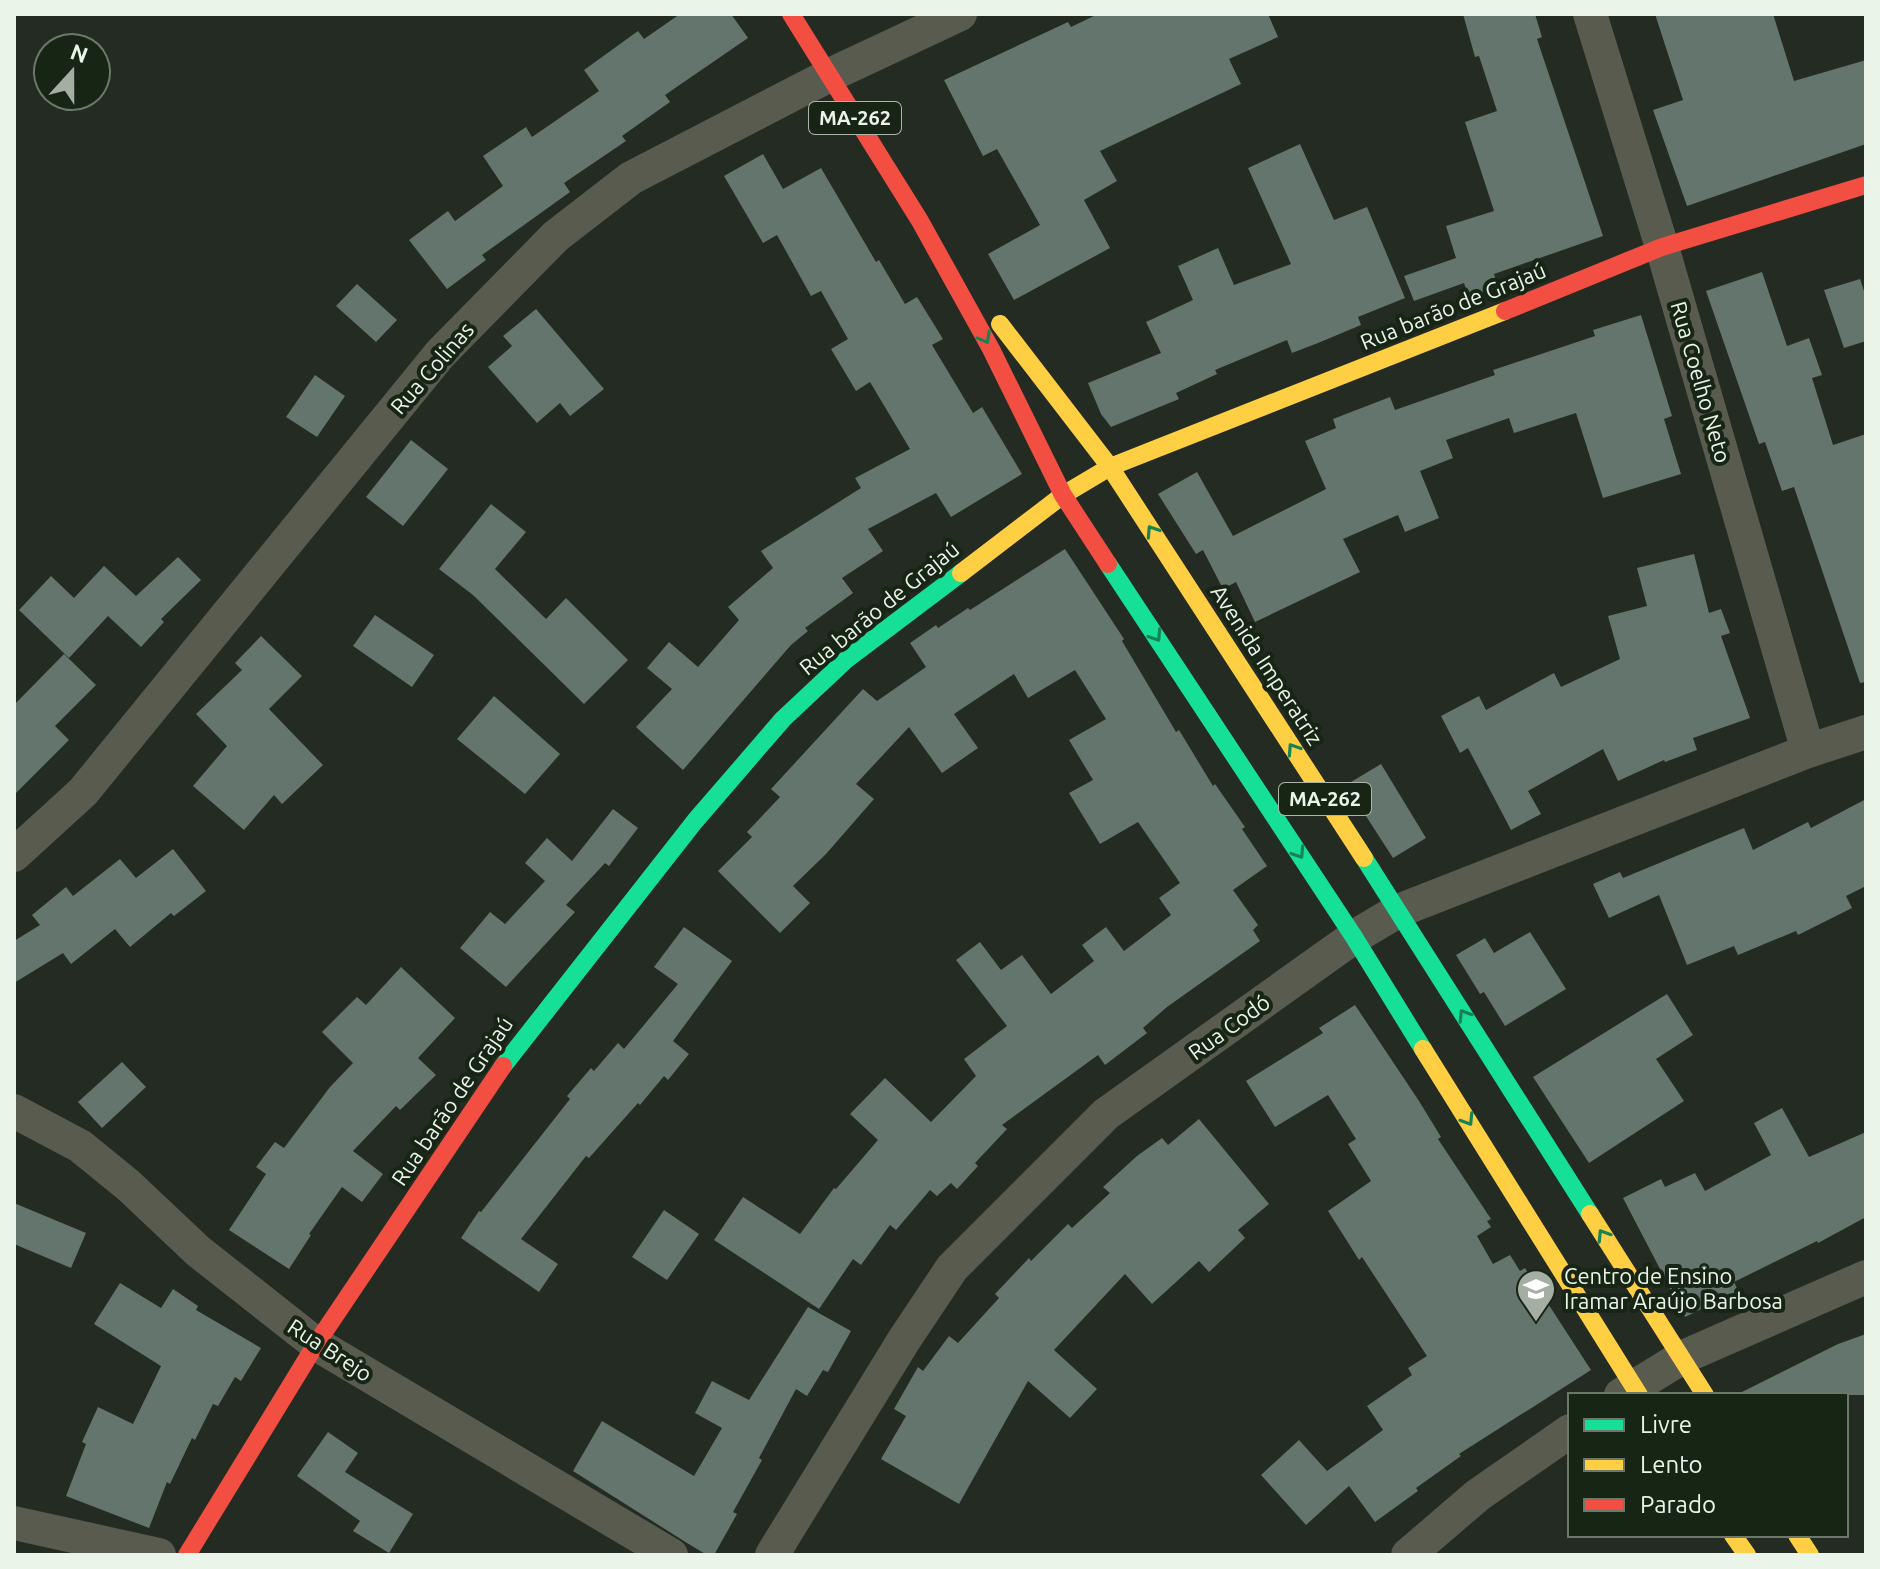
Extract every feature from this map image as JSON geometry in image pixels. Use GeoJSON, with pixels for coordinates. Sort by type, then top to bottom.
{"type":"FeatureCollection","features":[{"type":"Feature","properties":{"kind":"main road","name":"Avenida Imperatriz"},"geometry":{"type":"LineString","coordinates":[[791,14],[920,221],[991,349],[1063,495],[1354,937],[1631,1392]]}},
{"type":"Feature","properties":{"kind":"main road","name":"Rua barão de Grajaú"},"geometry":{"type":"LineString","coordinates":[[187,1555],[316,1344],[514,1049],[688,829],[783,719],[847,659],[1063,495],[1110,467],[1433,341],[1662,247],[1866,185]]}},
{"type":"Feature","properties":{"kind":"main road","name":"Avenida Imperatriz"},"geometry":{"type":"LineString","coordinates":[[920,221],[1110,467],[1398,911],[1704,1393]]}},
{"type":"Feature","properties":{"kind":"main road"},"geometry":{"type":"LineString","coordinates":[[1734,1537],[1747,1555]]}},
{"type":"Feature","properties":{"kind":"main road"},"geometry":{"type":"LineString","coordinates":[[1798,1537],[1810,1555]]}},
{"type":"Feature","properties":{"kind":"street","name":"Rua Colinas"},"geometry":{"type":"LineString","coordinates":[[14,855],[83,792],[440,354],[556,236],[631,178],[828,76],[960,14]]}},
{"type":"Feature","properties":{"kind":"street","name":"Rua Coelho Neto"},"geometry":{"type":"LineString","coordinates":[[1590,14],[1662,247],[1808,751]]}},
{"type":"Feature","properties":{"kind":"street","name":"Rua Codó"},"geometry":{"type":"LineString","coordinates":[[772,1555],[904,1340],[952,1268],[1106,1114],[1354,937],[1398,911],[1808,751],[1866,732]]}},
{"type":"Feature","properties":{"kind":"street","name":"Rua Brejo"},"geometry":{"type":"LineString","coordinates":[[14,1111],[80,1146],[128,1185],[198,1251],[316,1344],[671,1555]]}},
{"type":"Feature","properties":{"kind":"street"},"geometry":{"type":"LineString","coordinates":[[1631,1392],[1681,1358],[1866,1277]]}},
{"type":"Feature","properties":{"kind":"street"},"geometry":{"type":"LineString","coordinates":[[1408,1555],[1478,1495],[1568,1432]]}},
{"type":"Feature","properties":{"kind":"street"},"geometry":{"type":"LineString","coordinates":[[14,1523],[159,1555]]}},
{"type":"Feature","properties":{"kind":"building"},"geometry":{"type":"Polygon","coordinates":[[[680,14],[731,14],[748,38],[665,95],[670,102],[622,136],[626,141],[564,183],[570,192],[482,255],[486,260],[447,289],[409,240],[448,211],[455,221],[503,186],[483,156],[526,127],[532,137],[599,91],[584,70],[638,31],[644,39],[680,14]]]}},
{"type":"Feature","properties":{"kind":"building"},"geometry":{"type":"Polygon","coordinates":[[[1098,14],[1268,14],[1278,37],[1229,59],[1241,84],[1100,151],[1117,181],[1084,200],[1110,248],[1014,300],[988,254],[1040,225],[997,149],[983,156],[944,80],[1068,22],[1071,27],[1098,14]]]}},
{"type":"Feature","properties":{"kind":"building"},"geometry":{"type":"Polygon","coordinates":[[[1463,14],[1535,14],[1542,37],[1537,39],[1603,236],[1494,274],[1498,287],[1469,299],[1464,283],[1414,301],[1404,276],[1456,258],[1446,226],[1494,211],[1465,122],[1497,111],[1479,56],[1475,57],[1463,14]]]}},
{"type":"Feature","properties":{"kind":"building"},"geometry":{"type":"Polygon","coordinates":[[[1655,14],[1773,14],[1794,81],[1866,60],[1866,144],[1687,206],[1653,110],[1683,100],[1655,14]]]}},
{"type":"Feature","properties":{"kind":"building"},"geometry":{"type":"Polygon","coordinates":[[[1300,144],[1334,220],[1367,207],[1405,298],[1358,317],[1361,325],[1292,353],[1287,340],[1215,370],[1217,374],[1176,393],[1179,399],[1111,427],[1101,414],[1088,383],[1161,353],[1146,322],[1193,300],[1178,266],[1218,248],[1234,285],[1291,264],[1248,168],[1300,144]]]}},
{"type":"Feature","properties":{"kind":"building"},"geometry":{"type":"Polygon","coordinates":[[[763,154],[783,189],[821,168],[876,262],[879,260],[905,304],[917,297],[943,339],[932,345],[973,413],[982,407],[1022,474],[951,517],[936,493],[868,529],[883,551],[842,578],[853,593],[805,628],[808,631],[791,645],[683,770],[636,727],[672,689],[647,668],[669,642],[698,667],[739,620],[728,607],[773,568],[761,551],[861,488],[855,478],[910,449],[870,382],[856,391],[831,349],[848,339],[821,291],[811,296],[777,235],[763,243],[724,176],[763,154]]]}},
{"type":"Feature","properties":{"kind":"building"},"geometry":{"type":"Polygon","coordinates":[[[1762,272],[1787,346],[1809,338],[1822,375],[1812,378],[1833,445],[1866,434],[1866,682],[1860,683],[1794,487],[1782,491],[1765,442],[1759,444],[1706,291],[1762,272]]]}},
{"type":"Feature","properties":{"kind":"building"},"geometry":{"type":"Polygon","coordinates":[[[1860,279],[1866,297],[1866,341],[1844,348],[1824,290],[1860,279]]]}},
{"type":"Feature","properties":{"kind":"building"},"geometry":{"type":"Polygon","coordinates":[[[357,284],[397,320],[376,342],[336,306],[357,284]]]}},
{"type":"Feature","properties":{"kind":"building"},"geometry":{"type":"Polygon","coordinates":[[[536,309],[604,389],[570,416],[560,403],[537,423],[488,367],[512,346],[503,336],[536,309]]]}},
{"type":"Feature","properties":{"kind":"building"},"geometry":{"type":"Polygon","coordinates":[[[1641,315],[1672,416],[1664,419],[1681,474],[1603,498],[1576,413],[1514,433],[1509,418],[1446,440],[1453,458],[1420,471],[1439,518],[1405,532],[1398,515],[1343,539],[1360,572],[1255,622],[1236,582],[1223,589],[1203,550],[1196,554],[1158,494],[1197,472],[1233,536],[1326,489],[1305,441],[1336,428],[1333,419],[1390,397],[1395,410],[1495,375],[1493,370],[1595,336],[1593,330],[1641,315]]]}},
{"type":"Feature","properties":{"kind":"building"},"geometry":{"type":"Polygon","coordinates":[[[315,375],[345,396],[317,437],[286,417],[315,375]]]}},
{"type":"Feature","properties":{"kind":"building"},"geometry":{"type":"Polygon","coordinates":[[[411,440],[448,469],[403,526],[366,497],[411,440]]]}},
{"type":"Feature","properties":{"kind":"building"},"geometry":{"type":"Polygon","coordinates":[[[491,504],[526,532],[495,569],[546,619],[566,598],[628,660],[584,704],[473,595],[439,569],[491,504]]]}},
{"type":"Feature","properties":{"kind":"building"},"geometry":{"type":"Polygon","coordinates":[[[1065,549],[1124,639],[1122,641],[1176,732],[1179,730],[1213,786],[1215,784],[1245,827],[1242,829],[1267,866],[1233,890],[1258,925],[1253,930],[1260,941],[1167,1007],[1143,1028],[1147,1033],[1105,1065],[1098,1055],[1002,1125],[1007,1129],[975,1163],[978,1166],[957,1189],[951,1183],[937,1196],[930,1190],[896,1230],[890,1225],[861,1265],[853,1259],[819,1309],[714,1240],[743,1197],[800,1234],[834,1188],[878,1140],[850,1114],[885,1078],[931,1122],[976,1076],[964,1059],[1007,1026],[956,960],[980,942],[1001,970],[1022,955],[1051,994],[1094,961],[1082,945],[1106,927],[1124,951],[1171,915],[1159,898],[1180,883],[1138,822],[1100,844],[1069,793],[1093,780],[1069,740],[1106,719],[1075,670],[1028,698],[1014,674],[954,714],[978,748],[942,773],[909,727],[856,784],[874,799],[793,886],[810,903],[780,933],[718,871],[752,837],[747,832],[780,797],[771,789],[863,689],[877,701],[926,667],[910,643],[936,625],[938,628],[968,608],[970,610],[1065,549]]]}},
{"type":"Feature","properties":{"kind":"building"},"geometry":{"type":"Polygon","coordinates":[[[1694,554],[1709,613],[1721,609],[1730,633],[1721,636],[1750,718],[1693,738],[1697,750],[1664,760],[1618,781],[1603,749],[1528,791],[1541,814],[1511,830],[1468,748],[1460,753],[1441,716],[1479,696],[1486,710],[1554,673],[1561,687],[1620,659],[1608,616],[1647,606],[1637,568],[1694,554]]]}},
{"type":"Feature","properties":{"kind":"building"},"geometry":{"type":"Polygon","coordinates":[[[178,557],[201,580],[161,619],[164,622],[141,647],[108,616],[69,658],[19,610],[51,576],[74,598],[104,566],[136,596],[178,557]]]}},
{"type":"Feature","properties":{"kind":"building"},"geometry":{"type":"Polygon","coordinates":[[[375,615],[434,655],[412,687],[353,646],[375,615]]]}},
{"type":"Feature","properties":{"kind":"building"},"geometry":{"type":"Polygon","coordinates":[[[261,636],[302,676],[269,709],[323,765],[282,804],[274,795],[244,830],[193,786],[227,746],[196,714],[242,670],[235,663],[261,636]]]}},
{"type":"Feature","properties":{"kind":"building"},"geometry":{"type":"Polygon","coordinates":[[[64,654],[96,685],[55,726],[69,740],[14,795],[14,705],[64,654]]]}},
{"type":"Feature","properties":{"kind":"building"},"geometry":{"type":"Polygon","coordinates":[[[494,696],[560,754],[525,794],[457,739],[494,696]]]}},
{"type":"Feature","properties":{"kind":"building"},"geometry":{"type":"Polygon","coordinates":[[[1381,764],[1426,838],[1393,858],[1346,785],[1381,764]]]}},
{"type":"Feature","properties":{"kind":"building"},"geometry":{"type":"Polygon","coordinates":[[[1866,799],[1866,886],[1846,896],[1852,908],[1798,935],[1796,931],[1738,955],[1734,946],[1687,965],[1659,895],[1609,918],[1593,884],[1620,872],[1623,878],[1744,828],[1753,850],[1808,822],[1811,828],[1866,799]]]}},
{"type":"Feature","properties":{"kind":"building"},"geometry":{"type":"Polygon","coordinates":[[[613,809],[638,828],[609,866],[605,863],[566,905],[575,912],[506,987],[460,948],[490,912],[505,924],[545,881],[525,863],[547,838],[572,861],[613,809]]]}},
{"type":"Feature","properties":{"kind":"building"},"geometry":{"type":"Polygon","coordinates":[[[173,849],[206,891],[174,916],[171,913],[130,947],[115,929],[71,964],[63,953],[14,983],[14,941],[40,925],[32,915],[66,887],[73,896],[120,859],[136,878],[173,849]]]}},
{"type":"Feature","properties":{"kind":"building"},"geometry":{"type":"Polygon","coordinates":[[[684,927],[732,961],[673,1041],[689,1054],[668,1080],[664,1076],[589,1158],[586,1156],[521,1239],[558,1264],[539,1292],[461,1238],[479,1211],[570,1099],[567,1096],[618,1043],[624,1049],[678,984],[654,967],[684,927]]]}},
{"type":"Feature","properties":{"kind":"building"},"geometry":{"type":"Polygon","coordinates":[[[1530,932],[1566,989],[1505,1026],[1456,955],[1485,938],[1494,953],[1530,932]]]}},
{"type":"Feature","properties":{"kind":"building"},"geometry":{"type":"Polygon","coordinates":[[[401,967],[455,1018],[418,1058],[436,1075],[400,1110],[396,1106],[353,1151],[383,1174],[362,1202],[342,1187],[289,1269],[229,1230],[266,1174],[256,1167],[275,1142],[284,1148],[330,1087],[353,1063],[322,1032],[357,997],[366,1005],[401,967]]]}},
{"type":"Feature","properties":{"kind":"building"},"geometry":{"type":"Polygon","coordinates":[[[1667,994],[1693,1035],[1656,1059],[1684,1101],[1589,1163],[1533,1077],[1667,994]]]}},
{"type":"Feature","properties":{"kind":"building"},"geometry":{"type":"Polygon","coordinates":[[[1355,1005],[1419,1101],[1441,1137],[1438,1139],[1491,1219],[1487,1221],[1491,1227],[1477,1236],[1493,1264],[1510,1255],[1520,1271],[1525,1268],[1591,1370],[1459,1454],[1461,1456],[1416,1488],[1418,1491],[1375,1522],[1349,1486],[1306,1525],[1261,1475],[1299,1440],[1327,1471],[1383,1430],[1367,1406],[1412,1375],[1408,1368],[1427,1356],[1328,1211],[1371,1181],[1348,1144],[1356,1139],[1328,1095],[1275,1127],[1246,1081],[1323,1033],[1319,1028],[1355,1005]]]}},
{"type":"Feature","properties":{"kind":"building"},"geometry":{"type":"Polygon","coordinates":[[[122,1062],[146,1087],[102,1128],[78,1102],[122,1062]]]}},
{"type":"Feature","properties":{"kind":"building"},"geometry":{"type":"Polygon","coordinates":[[[1782,1108],[1809,1157],[1866,1132],[1866,1217],[1734,1282],[1738,1291],[1685,1317],[1623,1198],[1661,1179],[1665,1187],[1695,1173],[1705,1191],[1771,1155],[1754,1123],[1782,1108]]]}},
{"type":"Feature","properties":{"kind":"building"},"geometry":{"type":"Polygon","coordinates":[[[1199,1119],[1269,1204],[1238,1230],[1245,1238],[1209,1272],[1199,1261],[1152,1304],[1125,1274],[1054,1350],[1097,1389],[1070,1418],[1028,1381],[959,1504],[881,1459],[906,1416],[894,1409],[918,1367],[923,1371],[949,1336],[958,1343],[999,1298],[995,1294],[1029,1258],[1031,1261],[1068,1224],[1072,1228],[1110,1193],[1103,1187],[1137,1156],[1162,1138],[1168,1145],[1199,1119]]]}},
{"type":"Feature","properties":{"kind":"building"},"geometry":{"type":"Polygon","coordinates":[[[14,1203],[86,1233],[71,1268],[14,1244],[14,1203]]]}},
{"type":"Feature","properties":{"kind":"building"},"geometry":{"type":"Polygon","coordinates":[[[664,1210],[699,1234],[667,1280],[632,1257],[664,1210]]]}},
{"type":"Feature","properties":{"kind":"building"},"geometry":{"type":"Polygon","coordinates":[[[120,1283],[161,1308],[173,1289],[198,1306],[196,1310],[261,1348],[241,1381],[235,1377],[218,1406],[213,1404],[195,1440],[192,1438],[170,1484],[167,1482],[149,1528],[66,1496],[86,1444],[82,1442],[98,1407],[133,1424],[161,1366],[94,1324],[120,1283]]]}},
{"type":"Feature","properties":{"kind":"building"},"geometry":{"type":"Polygon","coordinates":[[[808,1307],[851,1331],[828,1372],[823,1370],[807,1396],[796,1389],[759,1458],[762,1460],[733,1512],[737,1514],[714,1555],[707,1555],[573,1471],[602,1421],[694,1476],[722,1428],[695,1413],[712,1381],[749,1400],[808,1307]]]}},
{"type":"Feature","properties":{"kind":"building"},"geometry":{"type":"Polygon","coordinates":[[[1866,1334],[1866,1395],[1740,1393],[1838,1344],[1866,1334]]]}},
{"type":"Feature","properties":{"kind":"building"},"geometry":{"type":"Polygon","coordinates":[[[328,1432],[358,1453],[345,1472],[413,1514],[389,1553],[353,1531],[360,1521],[297,1476],[328,1432]]]}},
{"type":"Feature","properties":{"kind":"traffic: fast"},"geometry":{"type":"LineString","coordinates":[[1108,564],[1354,937],[1423,1049]]}},
{"type":"Feature","properties":{"kind":"traffic: fast"},"geometry":{"type":"LineString","coordinates":[[503,1066],[695,821],[783,719],[847,659],[961,573]]}},
{"type":"Feature","properties":{"kind":"traffic: fast"},"geometry":{"type":"LineString","coordinates":[[1364,858],[1590,1214]]}},
{"type":"Feature","properties":{"kind":"traffic: slow"},"geometry":{"type":"LineString","coordinates":[[961,573],[1063,495],[1110,467],[1505,311]]}},
{"type":"Feature","properties":{"kind":"traffic: slow"},"geometry":{"type":"LineString","coordinates":[[1000,324],[1110,467],[1364,858]]}},
{"type":"Feature","properties":{"kind":"traffic: slow"},"geometry":{"type":"LineString","coordinates":[[1423,1049],[1638,1393]]}},
{"type":"Feature","properties":{"kind":"traffic: slow"},"geometry":{"type":"LineString","coordinates":[[1590,1214],[1704,1393]]}},
{"type":"Feature","properties":{"kind":"traffic: slow"},"geometry":{"type":"LineString","coordinates":[[1734,1537],[1747,1555]]}},
{"type":"Feature","properties":{"kind":"traffic: slow"},"geometry":{"type":"LineString","coordinates":[[1798,1537],[1810,1555]]}},
{"type":"Feature","properties":{"kind":"traffic: jam"},"geometry":{"type":"LineString","coordinates":[[791,14],[920,221],[991,349],[1063,495],[1108,564]]}},
{"type":"Feature","properties":{"kind":"traffic: jam"},"geometry":{"type":"LineString","coordinates":[[1505,311],[1662,247],[1866,185]]}},
{"type":"Feature","properties":{"kind":"traffic: jam"},"geometry":{"type":"LineString","coordinates":[[187,1555],[316,1344],[503,1066]]}},
{"type":"Feature","properties":{"kind":"place","name":"Centro de Ensino Iramar Araújo Barbosa"},"geometry":{"type":"Point","coordinates":[1536,1323]}}]}
